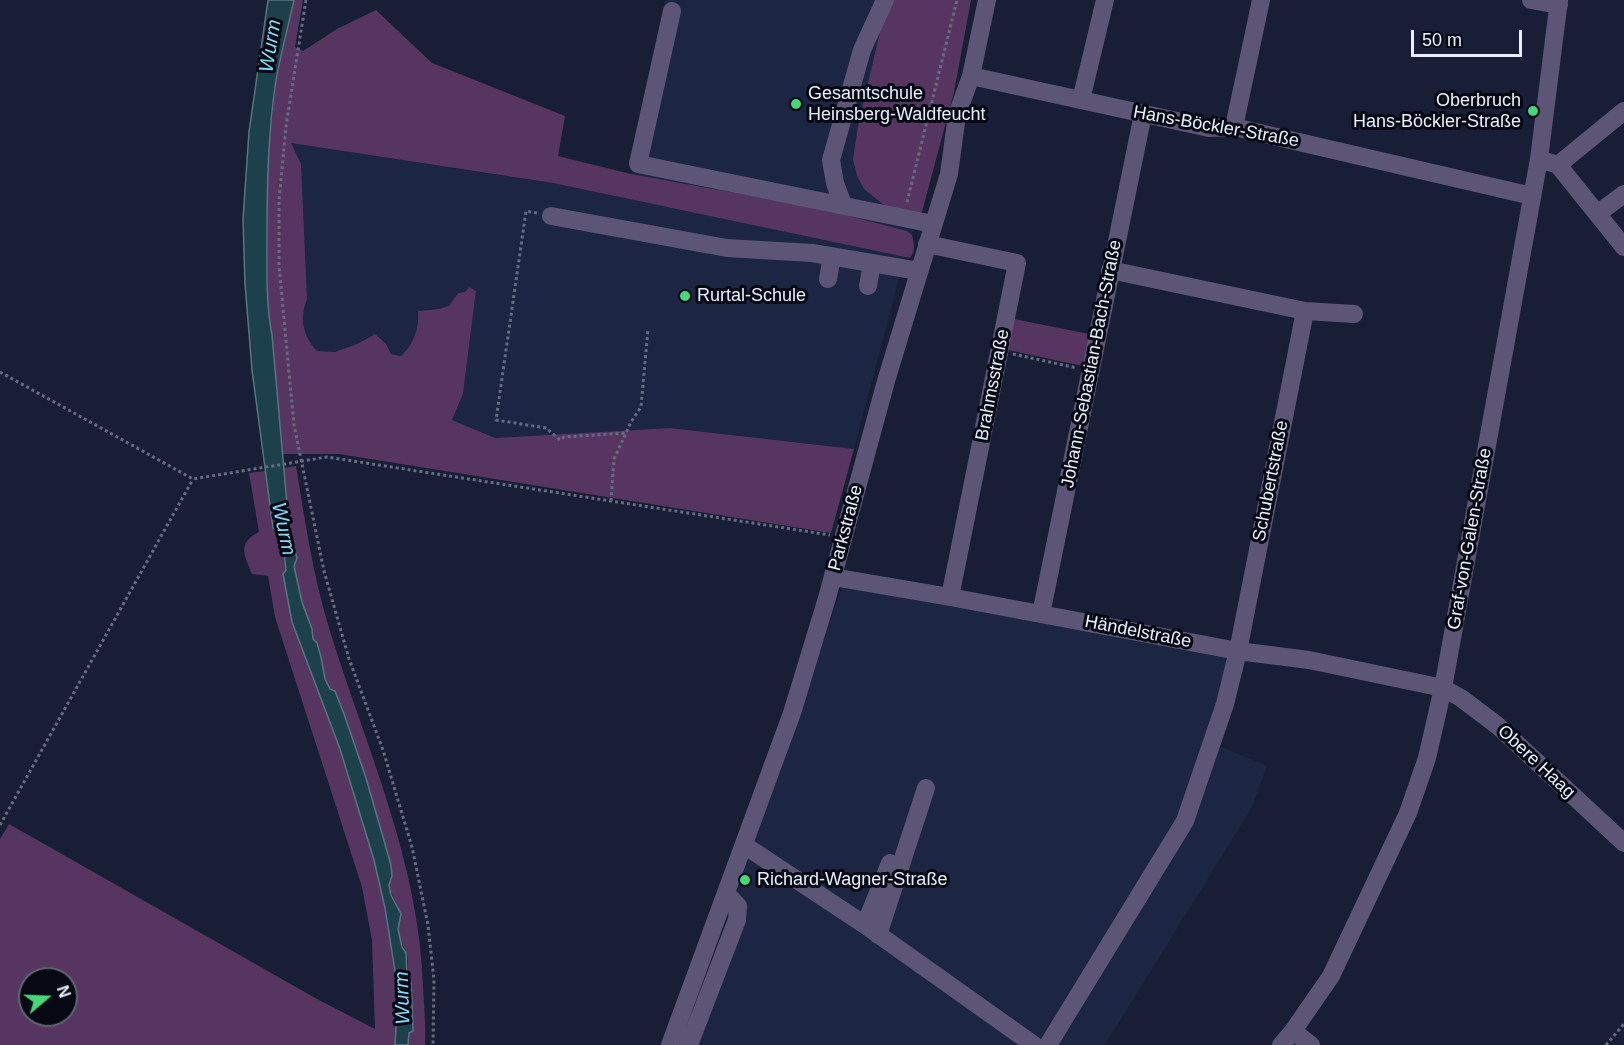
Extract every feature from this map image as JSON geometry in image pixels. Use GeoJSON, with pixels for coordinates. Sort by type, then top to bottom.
{"type":"FeatureCollection","features":[{"type":"Feature","properties":{"kind":"street"},"geometry":{"type":"LineString","coordinates":[[843,205],[835,183],[831,160],[862,50],[885,0]]}},
{"type":"Feature","properties":{"kind":"street","name":"Parkstraße"},"geometry":{"type":"LineString","coordinates":[[670,1045],[792,713],[949,174],[957,114],[971,76],[987,0]]}},
{"type":"Feature","properties":{"kind":"street"},"geometry":{"type":"LineString","coordinates":[[1081,100],[1105,0]]}},
{"type":"Feature","properties":{"kind":"street"},"geometry":{"type":"LineString","coordinates":[[1234,127],[1261,0]]}},
{"type":"Feature","properties":{"kind":"street"},"geometry":{"type":"LineString","coordinates":[[1531,0],[1559,3]]}},
{"type":"Feature","properties":{"kind":"street","name":"Graf-von-Galen-Straße"},"geometry":{"type":"LineString","coordinates":[[1281,1045],[1331,976],[1408,813],[1427,759],[1443,688],[1539,159],[1559,3]]}},
{"type":"Feature","properties":{"kind":"street"},"geometry":{"type":"LineString","coordinates":[[672,11],[638,164],[933,224]]}},
{"type":"Feature","properties":{"kind":"street","name":"Hans-Böckler-Straße"},"geometry":{"type":"LineString","coordinates":[[971,76],[1209,128],[1234,127],[1532,196]]}},
{"type":"Feature","properties":{"kind":"street"},"geometry":{"type":"LineString","coordinates":[[1558,165],[1624,111]]}},
{"type":"Feature","properties":{"kind":"street","name":"Johann-Sebastian-Bach-Straße"},"geometry":{"type":"LineString","coordinates":[[1041,614],[1143,114]]}},
{"type":"Feature","properties":{"kind":"street"},"geometry":{"type":"LineString","coordinates":[[1539,159],[1558,165],[1624,247]]}},
{"type":"Feature","properties":{"kind":"street"},"geometry":{"type":"LineString","coordinates":[[1598,214],[1624,194]]}},
{"type":"Feature","properties":{"kind":"street"},"geometry":{"type":"LineString","coordinates":[[551,216],[728,248],[812,253],[919,271]]}},
{"type":"Feature","properties":{"kind":"street","name":"Brahmsstraße"},"geometry":{"type":"LineString","coordinates":[[927,244],[1017,263],[950,597]]}},
{"type":"Feature","properties":{"kind":"street"},"geometry":{"type":"LineString","coordinates":[[828,279],[832,256]]}},
{"type":"Feature","properties":{"kind":"street"},"geometry":{"type":"LineString","coordinates":[[868,285],[872,263]]}},
{"type":"Feature","properties":{"kind":"street"},"geometry":{"type":"LineString","coordinates":[[1110,270],[1305,311],[1354,314]]}},
{"type":"Feature","properties":{"kind":"street","name":"Schubertstraße"},"geometry":{"type":"LineString","coordinates":[[1048,1045],[1185,821],[1224,704],[1238,651],[1305,311]]}},
{"type":"Feature","properties":{"kind":"street","name":"Händelstraße"},"geometry":{"type":"LineString","coordinates":[[833,577],[1238,651],[1309,660],[1443,688]]}},
{"type":"Feature","properties":{"kind":"street","name":"Obere Haag"},"geometry":{"type":"LineString","coordinates":[[1443,688],[1461,698],[1498,726],[1624,843]]}},
{"type":"Feature","properties":{"kind":"street"},"geometry":{"type":"LineString","coordinates":[[872,930],[884,881],[919,790]]}},
{"type":"Feature","properties":{"kind":"street"},"geometry":{"type":"LineString","coordinates":[[744,845],[958,984],[1034,1045]]}},
{"type":"Feature","properties":{"kind":"street"},"geometry":{"type":"LineString","coordinates":[[689,1045],[737,920],[738,906],[726,893]]}},
{"type":"Feature","properties":{"kind":"street"},"geometry":{"type":"LineString","coordinates":[[1293,1031],[1311,1045]]}},
{"type":"Feature","properties":{"kind":"path"},"geometry":{"type":"LineString","coordinates":[[306,0],[286,126],[279,201],[279,266],[294,425],[324,571],[350,659],[383,750],[412,847],[428,925],[435,980],[434,1045]]}},
{"type":"Feature","properties":{"kind":"path"},"geometry":{"type":"LineString","coordinates":[[903,218],[957,0]]}},
{"type":"Feature","properties":{"kind":"path"},"geometry":{"type":"LineString","coordinates":[[551,216],[526,211],[496,420],[546,428],[560,440],[564,437],[626,433]]}},
{"type":"Feature","properties":{"kind":"path"},"geometry":{"type":"LineString","coordinates":[[611,501],[614,459],[640,407],[648,329]]}},
{"type":"Feature","properties":{"kind":"path"},"geometry":{"type":"LineString","coordinates":[[999,351],[1090,371]]}},
{"type":"Feature","properties":{"kind":"path"},"geometry":{"type":"LineString","coordinates":[[0,372],[193,479],[327,457],[843,537]]}},
{"type":"Feature","properties":{"kind":"path"},"geometry":{"type":"LineString","coordinates":[[0,825],[193,479]]}},
{"type":"Feature","properties":{"kind":"path"},"geometry":{"type":"LineString","coordinates":[[1606,1045],[1624,1024]]}},
{"type":"Feature","properties":{"kind":"shaded area"},"geometry":{"type":"Polygon","coordinates":[[[294,0],[303,0],[295,47],[303,51],[337,29],[376,10],[432,63],[565,116],[558,156],[631,174],[819,208],[907,231],[912,235],[914,250],[910,258],[553,183],[291,143],[301,164],[307,299],[303,320],[308,339],[317,351],[335,352],[375,334],[386,344],[391,354],[401,356],[415,336],[418,311],[449,306],[458,293],[465,292],[469,287],[476,291],[463,394],[452,420],[495,438],[670,428],[854,449],[831,533],[339,454],[283,454],[268,312],[267,168],[276,80],[294,0]]]}},
{"type":"Feature","properties":{"kind":"shaded area","name":"Gesamtschule Heinsberg-Waldfeucht"},"geometry":{"type":"Polygon","coordinates":[[[665,0],[970,0],[923,206],[912,235],[907,231],[819,208],[631,174],[665,0]]]}},
{"type":"Feature","properties":{"kind":"shaded area"},"geometry":{"type":"Polygon","coordinates":[[[894,0],[971,0],[954,92],[922,212],[917,215],[889,209],[864,189],[857,176],[853,159],[858,126],[883,19],[894,0]]]}},
{"type":"Feature","properties":{"kind":"shaded area","name":"Rurtal-Schule"},"geometry":{"type":"Polygon","coordinates":[[[291,142],[553,183],[905,256],[854,449],[670,428],[495,438],[452,420],[463,394],[476,291],[458,293],[450,306],[439,309],[430,308],[418,319],[411,347],[401,356],[391,354],[385,344],[371,335],[357,344],[335,352],[317,351],[294,362],[291,142]]]}},
{"type":"Feature","properties":{"kind":"shaded area"},"geometry":{"type":"Polygon","coordinates":[[[1014,319],[1089,334],[1083,366],[1008,350],[1014,319]]]}},
{"type":"Feature","properties":{"kind":"shaded area"},"geometry":{"type":"Polygon","coordinates":[[[296,466],[310,548],[324,610],[388,806],[412,894],[419,940],[425,1045],[408,1045],[411,983],[407,955],[400,939],[398,909],[390,888],[391,865],[366,778],[335,692],[330,689],[325,679],[321,657],[302,602],[294,566],[297,558],[292,541],[283,468],[296,466]]]}},
{"type":"Feature","properties":{"kind":"shaded area"},"geometry":{"type":"Polygon","coordinates":[[[265,471],[273,528],[277,530],[286,563],[286,570],[283,574],[292,622],[340,749],[374,860],[385,908],[398,990],[395,1045],[0,1045],[0,839],[9,824],[317,999],[375,1029],[372,940],[362,887],[275,617],[268,576],[252,574],[245,555],[245,545],[252,536],[259,532],[249,473],[265,471]]]}},
{"type":"Feature","properties":{"kind":"shaded area"},"geometry":{"type":"Polygon","coordinates":[[[842,587],[1247,657],[1219,746],[1267,766],[1251,809],[1105,1045],[679,1045],[735,897],[842,587]]]}},
{"type":"Feature","properties":{"kind":"water","name":"Wurm"},"geometry":{"type":"Polygon","coordinates":[[[268,0],[294,0],[276,80],[271,120],[267,288],[288,515],[297,558],[294,566],[302,602],[321,657],[325,679],[330,689],[335,691],[344,714],[366,778],[391,865],[392,876],[389,885],[391,895],[401,914],[398,929],[402,947],[406,953],[407,975],[411,983],[413,1031],[409,1033],[408,1045],[395,1045],[398,990],[385,908],[374,860],[340,749],[292,622],[283,574],[286,570],[284,552],[277,530],[273,528],[252,370],[245,284],[243,219],[249,132],[268,0]]]}},
{"type":"Feature","properties":{"kind":"place","name":"Gesamtschule Heinsberg-Waldfeucht"},"geometry":{"type":"Point","coordinates":[796,104]}},
{"type":"Feature","properties":{"kind":"place","name":"Oberbruch Hans-Böckler-Straße"},"geometry":{"type":"Point","coordinates":[1533,111]}},
{"type":"Feature","properties":{"kind":"place","name":"Rurtal-Schule"},"geometry":{"type":"Point","coordinates":[685,296]}},
{"type":"Feature","properties":{"kind":"place","name":"Richard-Wagner-Straße"},"geometry":{"type":"Point","coordinates":[745,880]}}]}
